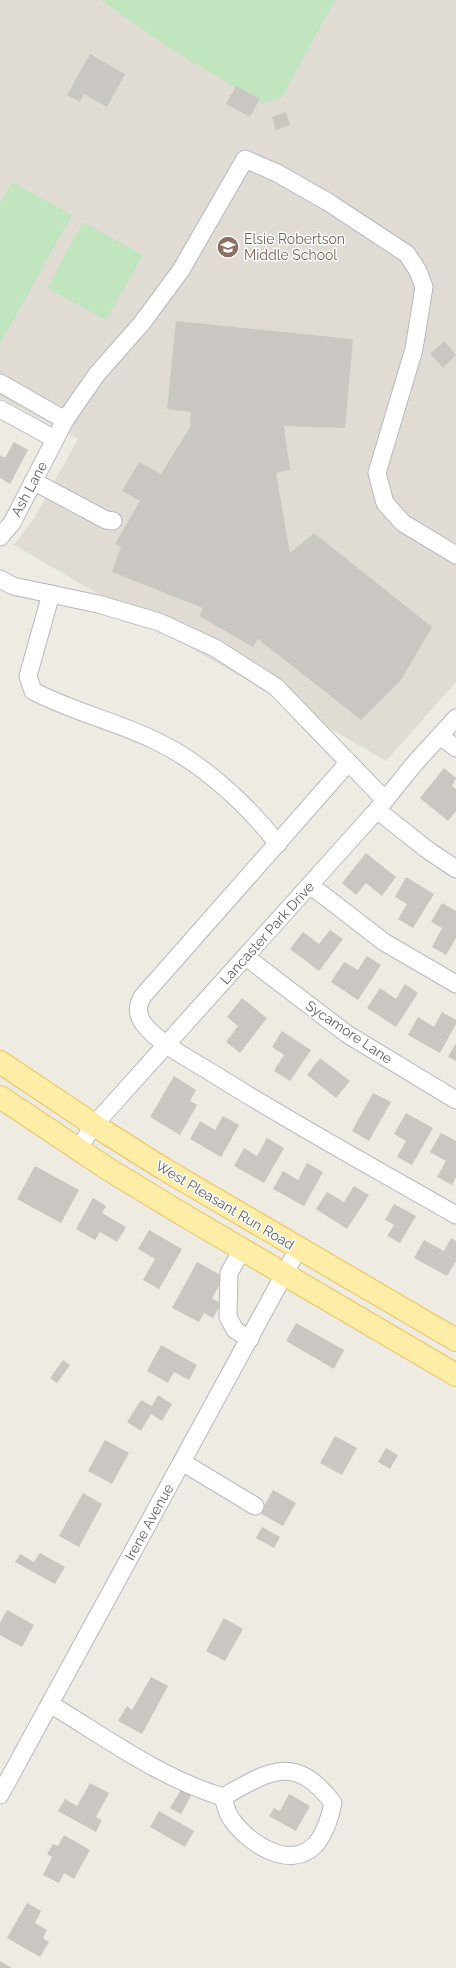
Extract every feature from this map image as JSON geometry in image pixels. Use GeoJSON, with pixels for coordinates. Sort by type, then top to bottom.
{"type":"FeatureCollection","features":[{"type":"Feature","properties":{"kind":"main road","name":"West Pleasant Run Road"},"geometry":{"type":"LineString","coordinates":[[0,1062],[94,1125],[298,1249],[456,1340]]}},
{"type":"Feature","properties":{"kind":"main road","name":"West Pleasant Run Road"},"geometry":{"type":"LineString","coordinates":[[0,1097],[170,1208],[456,1375]]}},
{"type":"Feature","properties":{"kind":"street","name":"Ash Lane"},"geometry":{"type":"LineString","coordinates":[[0,537],[6,520],[33,481],[65,420],[97,374],[142,323],[181,270],[245,159],[277,173],[328,202],[407,254],[418,271],[424,287],[414,349],[377,473],[385,503],[404,524],[456,555]]}},
{"type":"Feature","properties":{"kind":"street"},"geometry":{"type":"LineString","coordinates":[[0,383],[65,420]]}},
{"type":"Feature","properties":{"kind":"street"},"geometry":{"type":"LineString","coordinates":[[0,409],[55,439]]}},
{"type":"Feature","properties":{"kind":"street"},"geometry":{"type":"LineString","coordinates":[[33,481],[106,520],[113,522]]}},
{"type":"Feature","properties":{"kind":"street"},"geometry":{"type":"LineString","coordinates":[[0,579],[13,586],[98,604],[159,622],[215,648],[276,687],[348,763],[381,805],[429,851],[456,869]]}},
{"type":"Feature","properties":{"kind":"street"},"geometry":{"type":"LineString","coordinates":[[50,594],[28,676],[33,691],[155,740],[189,760],[228,790],[253,813],[278,844]]}},
{"type":"Feature","properties":{"kind":"street","name":"Lancaster Park Drive"},"geometry":{"type":"LineString","coordinates":[[78,1149],[94,1125],[246,957],[456,718]]}},
{"type":"Feature","properties":{"kind":"street"},"geometry":{"type":"LineString","coordinates":[[440,736],[456,748]]}},
{"type":"Feature","properties":{"kind":"street"},"geometry":{"type":"LineString","coordinates":[[348,763],[142,998],[138,1006],[138,1013],[144,1024],[166,1044],[254,1099],[456,1215]]}},
{"type":"Feature","properties":{"kind":"street"},"geometry":{"type":"LineString","coordinates":[[310,885],[384,942],[456,984]]}},
{"type":"Feature","properties":{"kind":"street","name":"Sycamore Lane"},"geometry":{"type":"LineString","coordinates":[[246,957],[347,1034],[456,1100]]}},
{"type":"Feature","properties":{"kind":"street","name":"Irene Avenue"},"geometry":{"type":"LineString","coordinates":[[0,1795],[298,1249]]}},
{"type":"Feature","properties":{"kind":"street"},"geometry":{"type":"LineString","coordinates":[[242,1250],[230,1273],[228,1318],[235,1330],[250,1339]]}},
{"type":"Feature","properties":{"kind":"street"},"geometry":{"type":"LineString","coordinates":[[182,1462],[255,1506]]}},
{"type":"Feature","properties":{"kind":"street"},"geometry":{"type":"LineString","coordinates":[[50,1704],[176,1779],[196,1789],[222,1797],[270,1772],[285,1770],[300,1774],[322,1789],[333,1803],[329,1821],[315,1845],[302,1854],[288,1855],[268,1850],[249,1838],[231,1819],[222,1797]]}},
{"type":"Feature","properties":{"kind":"shaded area","name":"Elsie Robertson Middle School"},"geometry":{"type":"Polygon","coordinates":[[[0,0],[456,0],[456,682],[386,761],[14,545],[35,517],[78,439],[0,397],[0,0]]]}},
{"type":"Feature","properties":{"kind":"green space"},"geometry":{"type":"Polygon","coordinates":[[[101,0],[335,0],[282,97],[263,104],[169,48],[101,0]]]}},
{"type":"Feature","properties":{"kind":"green space"},"geometry":{"type":"Polygon","coordinates":[[[12,182],[72,215],[0,344],[0,203],[12,182]]]}},
{"type":"Feature","properties":{"kind":"green space"},"geometry":{"type":"Polygon","coordinates":[[[83,222],[143,255],[106,320],[47,288],[83,222]]]}},
{"type":"Feature","properties":{"kind":"building"},"geometry":{"type":"Polygon","coordinates":[[[90,54],[125,74],[107,107],[84,94],[80,102],[67,95],[90,54]]]}},
{"type":"Feature","properties":{"kind":"building"},"geometry":{"type":"Polygon","coordinates":[[[236,86],[260,99],[250,117],[226,104],[236,86]]]}},
{"type":"Feature","properties":{"kind":"building"},"geometry":{"type":"Polygon","coordinates":[[[286,112],[290,125],[276,130],[272,117],[286,112]]]}},
{"type":"Feature","properties":{"kind":"building"},"geometry":{"type":"Polygon","coordinates":[[[176,321],[353,339],[345,428],[284,426],[290,470],[276,473],[290,553],[314,533],[432,627],[401,680],[361,720],[258,639],[253,647],[199,616],[203,608],[112,572],[121,547],[115,544],[140,501],[122,491],[139,462],[161,474],[190,427],[191,412],[167,409],[176,321]]]}},
{"type":"Feature","properties":{"kind":"building"},"geometry":{"type":"Polygon","coordinates":[[[444,341],[456,355],[443,368],[430,354],[444,341]]]}},
{"type":"Feature","properties":{"kind":"building"},"geometry":{"type":"Polygon","coordinates":[[[14,442],[28,450],[10,484],[0,478],[0,455],[5,458],[14,442]]]}},
{"type":"Feature","properties":{"kind":"building"},"geometry":{"type":"Polygon","coordinates":[[[444,768],[456,778],[452,786],[456,789],[456,811],[448,821],[420,798],[444,768]]]}},
{"type":"Feature","properties":{"kind":"building"},"geometry":{"type":"Polygon","coordinates":[[[366,853],[396,877],[382,896],[366,883],[356,895],[342,883],[366,853]]]}},
{"type":"Feature","properties":{"kind":"building"},"geometry":{"type":"Polygon","coordinates":[[[406,877],[434,894],[413,928],[398,919],[407,904],[395,897],[406,877]]]}},
{"type":"Feature","properties":{"kind":"building"},"geometry":{"type":"Polygon","coordinates":[[[442,903],[456,911],[456,938],[446,955],[432,947],[442,928],[431,922],[442,903]]]}},
{"type":"Feature","properties":{"kind":"building"},"geometry":{"type":"Polygon","coordinates":[[[330,930],[343,939],[319,971],[290,949],[303,932],[319,944],[330,930]]]}},
{"type":"Feature","properties":{"kind":"building"},"geometry":{"type":"Polygon","coordinates":[[[367,956],[381,965],[358,1000],[331,982],[344,962],[358,970],[367,956]]]}},
{"type":"Feature","properties":{"kind":"building"},"geometry":{"type":"Polygon","coordinates":[[[405,984],[418,993],[396,1027],[367,1008],[380,988],[396,999],[405,984]]]}},
{"type":"Feature","properties":{"kind":"building"},"geometry":{"type":"Polygon","coordinates":[[[242,998],[267,1018],[240,1053],[226,1042],[238,1026],[227,1017],[242,998]]]}},
{"type":"Feature","properties":{"kind":"building"},"geometry":{"type":"Polygon","coordinates":[[[442,1012],[456,1020],[456,1024],[440,1053],[408,1035],[418,1017],[434,1027],[442,1012]]]}},
{"type":"Feature","properties":{"kind":"building"},"geometry":{"type":"Polygon","coordinates":[[[282,1031],[311,1050],[290,1081],[274,1071],[284,1055],[272,1047],[282,1031]]]}},
{"type":"Feature","properties":{"kind":"building"},"geometry":{"type":"Polygon","coordinates":[[[456,1043],[456,1061],[448,1057],[456,1043]]]}},
{"type":"Feature","properties":{"kind":"building"},"geometry":{"type":"Polygon","coordinates":[[[320,1058],[350,1081],[336,1098],[307,1075],[320,1058]]]}},
{"type":"Feature","properties":{"kind":"building"},"geometry":{"type":"Polygon","coordinates":[[[174,1076],[196,1090],[190,1101],[197,1105],[180,1135],[150,1117],[174,1076]]]}},
{"type":"Feature","properties":{"kind":"building"},"geometry":{"type":"Polygon","coordinates":[[[373,1093],[391,1102],[369,1141],[352,1131],[373,1093]]]}},
{"type":"Feature","properties":{"kind":"building"},"geometry":{"type":"Polygon","coordinates":[[[406,1113],[433,1128],[412,1165],[397,1157],[406,1141],[394,1134],[406,1113]]]}},
{"type":"Feature","properties":{"kind":"building"},"geometry":{"type":"Polygon","coordinates":[[[223,1116],[239,1125],[221,1157],[190,1139],[200,1121],[215,1130],[223,1116]]]}},
{"type":"Feature","properties":{"kind":"building"},"geometry":{"type":"Polygon","coordinates":[[[441,1133],[456,1141],[456,1177],[452,1185],[437,1177],[446,1161],[430,1152],[441,1133]]]}},
{"type":"Feature","properties":{"kind":"building"},"geometry":{"type":"Polygon","coordinates":[[[267,1138],[284,1148],[264,1183],[234,1166],[244,1148],[257,1156],[267,1138]]]}},
{"type":"Feature","properties":{"kind":"building"},"geometry":{"type":"Polygon","coordinates":[[[307,1163],[323,1172],[304,1206],[273,1189],[283,1171],[298,1180],[307,1163]]]}},
{"type":"Feature","properties":{"kind":"building"},"geometry":{"type":"Polygon","coordinates":[[[35,1166],[79,1190],[61,1223],[17,1199],[35,1166]]]}},
{"type":"Feature","properties":{"kind":"building"},"geometry":{"type":"Polygon","coordinates":[[[354,1186],[369,1195],[347,1229],[316,1209],[327,1192],[344,1202],[354,1186]]]}},
{"type":"Feature","properties":{"kind":"building"},"geometry":{"type":"Polygon","coordinates":[[[93,1198],[106,1206],[102,1213],[126,1227],[117,1242],[100,1232],[95,1240],[76,1229],[93,1198]]]}},
{"type":"Feature","properties":{"kind":"building"},"geometry":{"type":"Polygon","coordinates":[[[394,1204],[416,1216],[400,1243],[387,1236],[394,1225],[385,1220],[394,1204]]]}},
{"type":"Feature","properties":{"kind":"building"},"geometry":{"type":"Polygon","coordinates":[[[149,1230],[182,1249],[159,1289],[143,1280],[155,1259],[138,1249],[149,1230]]]}},
{"type":"Feature","properties":{"kind":"building"},"geometry":{"type":"Polygon","coordinates":[[[451,1238],[456,1241],[456,1261],[447,1276],[414,1258],[424,1240],[444,1251],[451,1238]]]}},
{"type":"Feature","properties":{"kind":"building"},"geometry":{"type":"Polygon","coordinates":[[[197,1262],[224,1277],[212,1298],[221,1304],[213,1318],[204,1313],[199,1322],[172,1308],[197,1262]]]}},
{"type":"Feature","properties":{"kind":"building"},"geometry":{"type":"Polygon","coordinates":[[[296,1323],[344,1350],[334,1369],[286,1341],[296,1323]]]}},
{"type":"Feature","properties":{"kind":"building"},"geometry":{"type":"Polygon","coordinates":[[[161,1345],[197,1365],[189,1380],[174,1372],[168,1383],[147,1371],[161,1345]]]}},
{"type":"Feature","properties":{"kind":"building"},"geometry":{"type":"Polygon","coordinates":[[[63,1360],[70,1365],[57,1383],[50,1378],[63,1360]]]}},
{"type":"Feature","properties":{"kind":"building"},"geometry":{"type":"Polygon","coordinates":[[[158,1395],[172,1404],[162,1421],[151,1414],[141,1431],[127,1422],[141,1400],[152,1406],[158,1395]]]}},
{"type":"Feature","properties":{"kind":"building"},"geometry":{"type":"Polygon","coordinates":[[[335,1436],[357,1448],[342,1475],[320,1463],[335,1436]]]}},
{"type":"Feature","properties":{"kind":"building"},"geometry":{"type":"Polygon","coordinates":[[[105,1440],[129,1453],[112,1484],[88,1471],[105,1440]]]}},
{"type":"Feature","properties":{"kind":"building"},"geometry":{"type":"Polygon","coordinates":[[[386,1448],[398,1455],[390,1469],[378,1462],[386,1448]]]}},
{"type":"Feature","properties":{"kind":"building"},"geometry":{"type":"Polygon","coordinates":[[[273,1490],[296,1503],[283,1526],[260,1513],[273,1490]]]}},
{"type":"Feature","properties":{"kind":"building"},"geometry":{"type":"Polygon","coordinates":[[[83,1493],[102,1504],[79,1547],[59,1536],[83,1493]]]}},
{"type":"Feature","properties":{"kind":"building"},"geometry":{"type":"Polygon","coordinates":[[[262,1527],[280,1537],[274,1548],[256,1538],[262,1527]]]}},
{"type":"Feature","properties":{"kind":"building"},"geometry":{"type":"Polygon","coordinates":[[[40,1553],[65,1567],[55,1584],[15,1562],[20,1554],[34,1562],[40,1553]]]}},
{"type":"Feature","properties":{"kind":"building"},"geometry":{"type":"Polygon","coordinates":[[[7,1610],[34,1625],[22,1647],[0,1635],[0,1623],[7,1610]]]}},
{"type":"Feature","properties":{"kind":"building"},"geometry":{"type":"Polygon","coordinates":[[[224,1618],[243,1629],[225,1661],[206,1651],[224,1618]]]}},
{"type":"Feature","properties":{"kind":"building"},"geometry":{"type":"Polygon","coordinates":[[[151,1677],[168,1686],[142,1734],[118,1721],[127,1706],[132,1710],[151,1677]]]}},
{"type":"Feature","properties":{"kind":"building"},"geometry":{"type":"Polygon","coordinates":[[[90,1783],[109,1793],[96,1817],[102,1820],[96,1832],[58,1811],[65,1799],[77,1806],[90,1783]]]}},
{"type":"Feature","properties":{"kind":"building"},"geometry":{"type":"Polygon","coordinates":[[[182,1788],[192,1794],[181,1814],[170,1808],[182,1788]]]}},
{"type":"Feature","properties":{"kind":"building"},"geometry":{"type":"Polygon","coordinates":[[[289,1794],[310,1806],[296,1831],[269,1816],[274,1808],[280,1811],[289,1794]]]}},
{"type":"Feature","properties":{"kind":"building"},"geometry":{"type":"Polygon","coordinates":[[[159,1811],[194,1831],[185,1847],[150,1827],[159,1811]]]}},
{"type":"Feature","properties":{"kind":"building"},"geometry":{"type":"Polygon","coordinates":[[[64,1835],[90,1850],[74,1879],[64,1873],[59,1883],[43,1875],[52,1857],[47,1854],[53,1844],[58,1846],[64,1835]]]}},
{"type":"Feature","properties":{"kind":"building"},"geometry":{"type":"Polygon","coordinates":[[[27,1903],[41,1911],[35,1923],[47,1930],[43,1938],[49,1942],[40,1957],[7,1938],[27,1903]]]}},
{"type":"Feature","properties":{"kind":"building"},"geometry":{"type":"Polygon","coordinates":[[[0,1961],[12,1968],[0,1968],[0,1961]]]}},
{"type":"Feature","properties":{"kind":"place","name":"Elsie Robertson Middle School"},"geometry":{"type":"Point","coordinates":[228,247]}}]}
